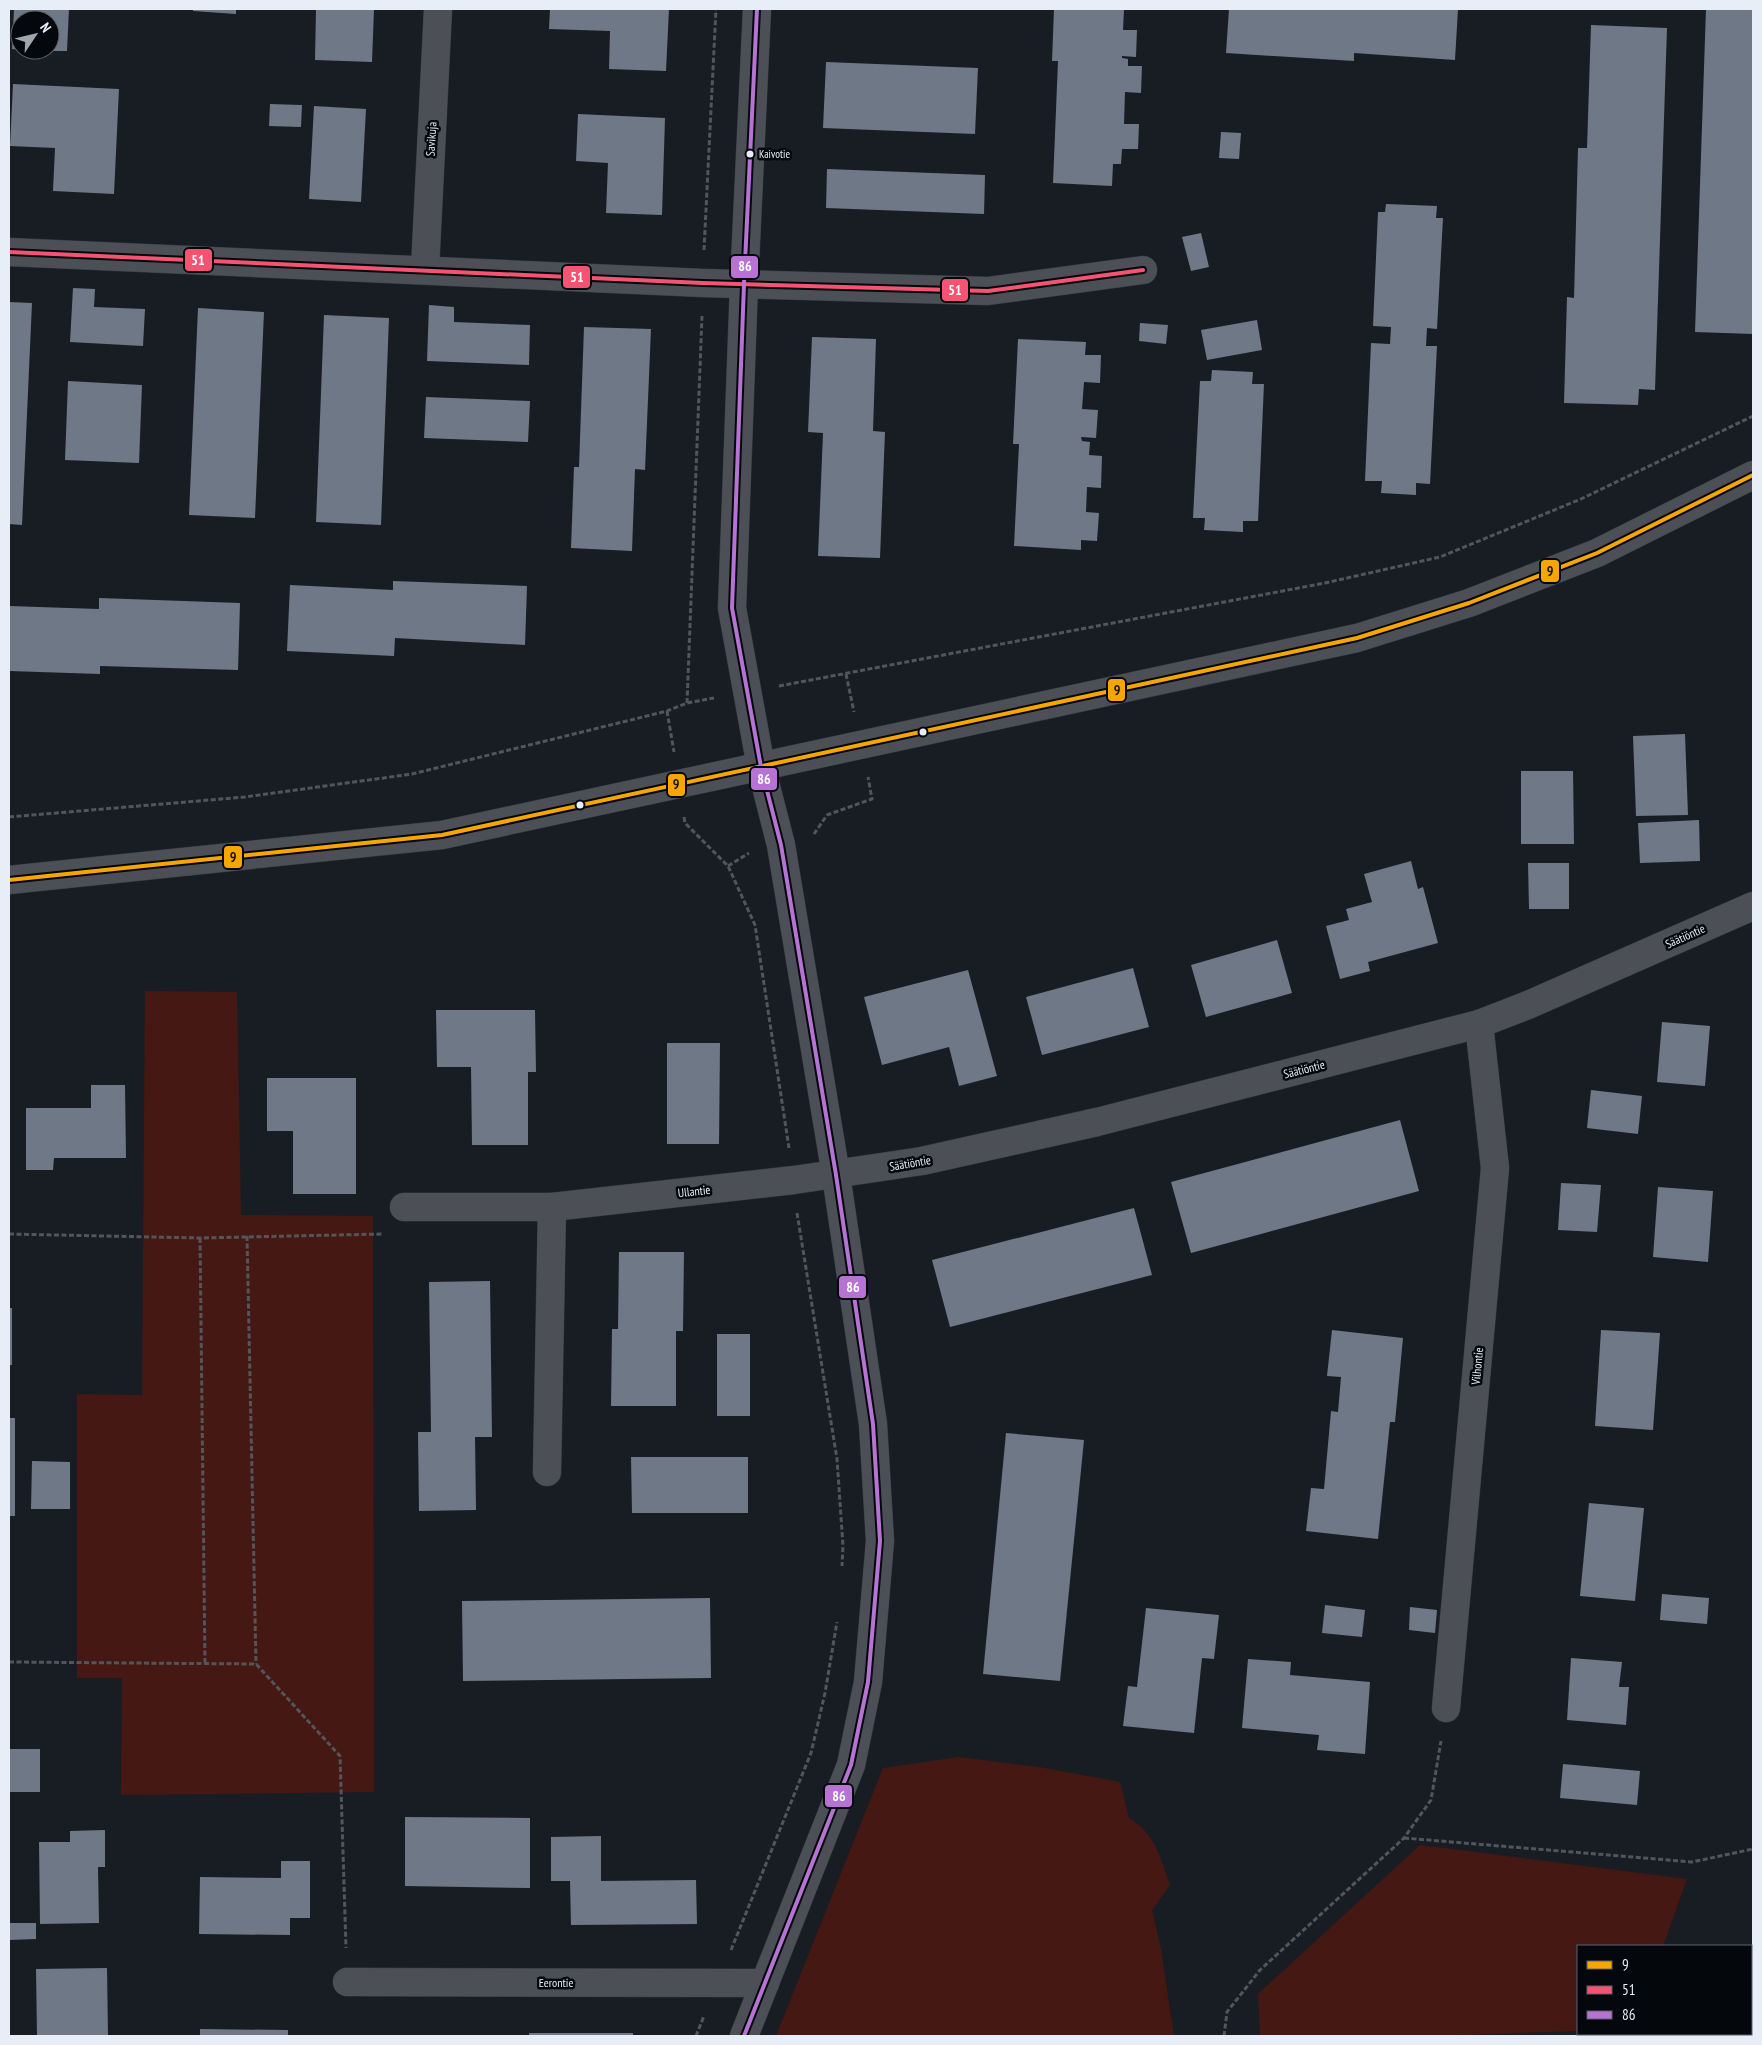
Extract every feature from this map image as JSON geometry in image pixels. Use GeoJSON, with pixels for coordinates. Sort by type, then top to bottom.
{"type":"FeatureCollection","features":[{"type":"Feature","properties":{"kind":"street","name":"Savikuja"},"geometry":{"type":"LineString","coordinates":[[425,269],[438,9]]}},
{"type":"Feature","properties":{"kind":"street"},"geometry":{"type":"LineString","coordinates":[[744,2036],[851,1765],[868,1682],[880,1541],[873,1424],[836,1175],[781,845],[761,767],[732,608],[756,9]]}},
{"type":"Feature","properties":{"kind":"street"},"geometry":{"type":"LineString","coordinates":[[9,252],[744,284],[988,291],[1143,270]]}},
{"type":"Feature","properties":{"kind":"street"},"geometry":{"type":"LineString","coordinates":[[9,880],[442,835],[1367,635],[1469,604],[1597,553],[1753,475]]}},
{"type":"Feature","properties":{"kind":"street","name":"Säätiöntie"},"geometry":{"type":"LineString","coordinates":[[836,1175],[922,1161],[1097,1122],[1479,1024],[1528,1005],[1753,906]]}},
{"type":"Feature","properties":{"kind":"street","name":"Vilhontie"},"geometry":{"type":"LineString","coordinates":[[1446,1708],[1495,1168],[1479,1024]]}},
{"type":"Feature","properties":{"kind":"street","name":"Ullantie"},"geometry":{"type":"LineString","coordinates":[[404,1207],[552,1207],[836,1175]]}},
{"type":"Feature","properties":{"kind":"street"},"geometry":{"type":"LineString","coordinates":[[547,1472],[552,1207]]}},
{"type":"Feature","properties":{"kind":"street","name":"Eerontie"},"geometry":{"type":"LineString","coordinates":[[347,1982],[765,1983]]}},
{"type":"Feature","properties":{"kind":"path"},"geometry":{"type":"LineString","coordinates":[[9,817],[245,797],[412,774],[667,710],[687,703],[703,282],[716,9]]}},
{"type":"Feature","properties":{"kind":"path"},"geometry":{"type":"LineString","coordinates":[[728,866],[751,852],[809,840],[827,815],[872,799],[846,674],[1325,583],[1440,556],[1581,499],[1753,416]]}},
{"type":"Feature","properties":{"kind":"path"},"geometry":{"type":"LineString","coordinates":[[667,710],[685,823],[728,866],[755,925],[838,1459],[843,1546],[841,1575]]}},
{"type":"Feature","properties":{"kind":"path"},"geometry":{"type":"LineString","coordinates":[[247,1236],[256,1664],[340,1756],[347,1982]]}},
{"type":"Feature","properties":{"kind":"path"},"geometry":{"type":"LineString","coordinates":[[200,1238],[205,1664]]}},
{"type":"Feature","properties":{"kind":"path"},"geometry":{"type":"LineString","coordinates":[[696,2036],[811,1753],[825,1693],[838,1614]]}},
{"type":"Feature","properties":{"kind":"path"},"geometry":{"type":"LineString","coordinates":[[9,1662],[256,1664]]}},
{"type":"Feature","properties":{"kind":"path"},"geometry":{"type":"LineString","coordinates":[[1224,2036],[1227,2012],[1260,1970],[1404,1838],[1431,1800],[1446,1708]]}},
{"type":"Feature","properties":{"kind":"path"},"geometry":{"type":"LineString","coordinates":[[1404,1838],[1692,1862],[1753,1849]]}},
{"type":"Feature","properties":{"kind":"shaded area"},"geometry":{"type":"Polygon","coordinates":[[[145,991],[237,992],[241,1215],[373,1216],[374,1792],[121,1795],[122,1678],[77,1678],[77,1394],[142,1395],[145,991]]]}},
{"type":"Feature","properties":{"kind":"shaded area"},"geometry":{"type":"Polygon","coordinates":[[[959,1757],[1039,1767],[1120,1782],[1129,1818],[1145,1831],[1156,1847],[1170,1885],[1152,1910],[1161,1949],[1174,2036],[776,2036],[883,1768],[959,1757]]]}},
{"type":"Feature","properties":{"kind":"shaded area"},"geometry":{"type":"Polygon","coordinates":[[[1420,1845],[1687,1879],[1663,1945],[1577,1945],[1577,2031],[1432,2036],[1260,2036],[1258,1994],[1420,1845]]]}},
{"type":"Feature","properties":{"kind":"building"},"geometry":{"type":"Polygon","coordinates":[[[69,9],[67,51],[60,51],[60,10],[14,10],[69,9]]]}},
{"type":"Feature","properties":{"kind":"building"},"geometry":{"type":"Polygon","coordinates":[[[193,9],[236,9],[236,14],[193,11],[193,9]]]}},
{"type":"Feature","properties":{"kind":"building"},"geometry":{"type":"Polygon","coordinates":[[[316,9],[374,9],[372,62],[315,60],[316,9]]]}},
{"type":"Feature","properties":{"kind":"building"},"geometry":{"type":"Polygon","coordinates":[[[550,9],[669,9],[666,71],[609,69],[610,31],[549,29],[550,9]]]}},
{"type":"Feature","properties":{"kind":"building"},"geometry":{"type":"Polygon","coordinates":[[[1054,9],[1124,9],[1123,30],[1137,30],[1136,57],[1122,56],[1122,58],[1128,59],[1128,66],[1142,66],[1141,93],[1125,92],[1124,124],[1139,124],[1138,149],[1122,149],[1121,164],[1113,164],[1112,186],[1053,183],[1058,61],[1052,61],[1054,9]]]}},
{"type":"Feature","properties":{"kind":"building"},"geometry":{"type":"Polygon","coordinates":[[[1229,9],[1458,9],[1455,60],[1354,53],[1354,61],[1226,53],[1229,9]]]}},
{"type":"Feature","properties":{"kind":"building"},"geometry":{"type":"Polygon","coordinates":[[[1706,9],[1753,9],[1753,334],[1695,332],[1706,9]]]}},
{"type":"Feature","properties":{"kind":"building"},"geometry":{"type":"Polygon","coordinates":[[[1591,25],[1667,28],[1655,390],[1639,389],[1638,405],[1564,403],[1567,297],[1574,298],[1578,148],[1587,148],[1591,25]]]}},
{"type":"Feature","properties":{"kind":"building"},"geometry":{"type":"Polygon","coordinates":[[[826,62],[978,68],[975,134],[823,128],[826,62]]]}},
{"type":"Feature","properties":{"kind":"building"},"geometry":{"type":"Polygon","coordinates":[[[13,84],[119,89],[114,194],[53,191],[55,148],[10,146],[13,84]]]}},
{"type":"Feature","properties":{"kind":"building"},"geometry":{"type":"Polygon","coordinates":[[[270,104],[302,105],[301,127],[269,126],[270,104]]]}},
{"type":"Feature","properties":{"kind":"building"},"geometry":{"type":"Polygon","coordinates":[[[314,106],[366,109],[361,202],[309,199],[314,106]]]}},
{"type":"Feature","properties":{"kind":"building"},"geometry":{"type":"Polygon","coordinates":[[[578,114],[665,118],[662,215],[606,213],[608,163],[576,161],[578,114]]]}},
{"type":"Feature","properties":{"kind":"building"},"geometry":{"type":"Polygon","coordinates":[[[1221,132],[1241,133],[1239,159],[1219,158],[1221,132]]]}},
{"type":"Feature","properties":{"kind":"building"},"geometry":{"type":"Polygon","coordinates":[[[827,169],[985,175],[984,214],[826,208],[827,169]]]}},
{"type":"Feature","properties":{"kind":"building"},"geometry":{"type":"Polygon","coordinates":[[[1386,204],[1437,206],[1436,218],[1443,218],[1437,329],[1427,328],[1426,346],[1437,346],[1430,484],[1416,483],[1416,495],[1381,493],[1382,481],[1365,481],[1371,343],[1390,344],[1391,327],[1373,326],[1378,212],[1385,212],[1386,204]]]}},
{"type":"Feature","properties":{"kind":"building"},"geometry":{"type":"Polygon","coordinates":[[[1201,233],[1209,267],[1191,271],[1182,237],[1201,233]]]}},
{"type":"Feature","properties":{"kind":"building"},"geometry":{"type":"Polygon","coordinates":[[[73,288],[95,289],[94,307],[145,309],[143,346],[70,342],[73,288]]]}},
{"type":"Feature","properties":{"kind":"building"},"geometry":{"type":"Polygon","coordinates":[[[9,302],[32,303],[22,525],[9,524],[9,302]]]}},
{"type":"Feature","properties":{"kind":"building"},"geometry":{"type":"Polygon","coordinates":[[[429,305],[454,307],[454,322],[530,325],[529,365],[427,361],[429,305]]]}},
{"type":"Feature","properties":{"kind":"building"},"geometry":{"type":"Polygon","coordinates":[[[198,308],[264,312],[255,518],[189,515],[198,308]]]}},
{"type":"Feature","properties":{"kind":"building"},"geometry":{"type":"Polygon","coordinates":[[[324,315],[389,318],[381,525],[316,522],[324,315]]]}},
{"type":"Feature","properties":{"kind":"building"},"geometry":{"type":"Polygon","coordinates":[[[1257,320],[1262,350],[1207,360],[1201,330],[1257,320]]]}},
{"type":"Feature","properties":{"kind":"building"},"geometry":{"type":"Polygon","coordinates":[[[1140,323],[1168,325],[1166,344],[1139,341],[1140,323]]]}},
{"type":"Feature","properties":{"kind":"building"},"geometry":{"type":"Polygon","coordinates":[[[584,327],[651,329],[645,470],[635,469],[632,551],[571,548],[574,467],[579,467],[584,327]]]}},
{"type":"Feature","properties":{"kind":"building"},"geometry":{"type":"Polygon","coordinates":[[[812,337],[876,339],[873,431],[885,432],[880,558],[818,556],[823,433],[808,432],[812,337]]]}},
{"type":"Feature","properties":{"kind":"building"},"geometry":{"type":"Polygon","coordinates":[[[1018,339],[1086,342],[1085,355],[1101,355],[1100,383],[1084,382],[1082,409],[1098,410],[1096,438],[1081,437],[1082,441],[1090,442],[1089,455],[1102,456],[1101,488],[1087,487],[1086,512],[1099,513],[1097,541],[1081,540],[1081,550],[1014,546],[1019,444],[1013,444],[1018,339]]]}},
{"type":"Feature","properties":{"kind":"building"},"geometry":{"type":"Polygon","coordinates":[[[1212,370],[1253,372],[1252,384],[1264,384],[1258,521],[1243,521],[1243,532],[1204,530],[1205,518],[1193,518],[1200,381],[1211,381],[1212,370]]]}},
{"type":"Feature","properties":{"kind":"building"},"geometry":{"type":"Polygon","coordinates":[[[68,381],[142,385],[139,463],[65,460],[68,381]]]}},
{"type":"Feature","properties":{"kind":"building"},"geometry":{"type":"Polygon","coordinates":[[[426,397],[530,401],[528,442],[424,438],[426,397]]]}},
{"type":"Feature","properties":{"kind":"building"},"geometry":{"type":"Polygon","coordinates":[[[393,581],[527,586],[525,645],[395,638],[394,656],[287,651],[290,585],[393,590],[393,581]]]}},
{"type":"Feature","properties":{"kind":"building"},"geometry":{"type":"Polygon","coordinates":[[[99,598],[240,603],[238,670],[100,666],[100,674],[9,671],[9,606],[99,609],[99,598]]]}},
{"type":"Feature","properties":{"kind":"building"},"geometry":{"type":"Polygon","coordinates":[[[1685,734],[1688,815],[1636,816],[1633,736],[1685,734]]]}},
{"type":"Feature","properties":{"kind":"building"},"geometry":{"type":"Polygon","coordinates":[[[1521,771],[1573,771],[1574,844],[1521,844],[1521,771]]]}},
{"type":"Feature","properties":{"kind":"building"},"geometry":{"type":"Polygon","coordinates":[[[1699,820],[1700,861],[1640,863],[1638,823],[1699,820]]]}},
{"type":"Feature","properties":{"kind":"building"},"geometry":{"type":"Polygon","coordinates":[[[1411,861],[1418,889],[1423,887],[1438,943],[1368,962],[1370,971],[1340,979],[1326,926],[1349,920],[1346,909],[1372,902],[1364,874],[1411,861]]]}},
{"type":"Feature","properties":{"kind":"building"},"geometry":{"type":"Polygon","coordinates":[[[1528,863],[1569,863],[1569,909],[1529,909],[1528,863]]]}},
{"type":"Feature","properties":{"kind":"building"},"geometry":{"type":"Polygon","coordinates":[[[1277,940],[1292,993],[1206,1017],[1191,965],[1277,940]]]}},
{"type":"Feature","properties":{"kind":"building"},"geometry":{"type":"Polygon","coordinates":[[[1133,968],[1149,1027],[1042,1055],[1026,997],[1133,968]]]}},
{"type":"Feature","properties":{"kind":"building"},"geometry":{"type":"Polygon","coordinates":[[[968,970],[997,1076],[959,1086],[949,1047],[882,1065],[864,997],[968,970]]]}},
{"type":"Feature","properties":{"kind":"building"},"geometry":{"type":"Polygon","coordinates":[[[436,1010],[535,1010],[536,1072],[528,1072],[528,1145],[472,1145],[471,1067],[437,1067],[436,1010]]]}},
{"type":"Feature","properties":{"kind":"building"},"geometry":{"type":"Polygon","coordinates":[[[1662,1022],[1710,1026],[1705,1086],[1657,1082],[1662,1022]]]}},
{"type":"Feature","properties":{"kind":"building"},"geometry":{"type":"Polygon","coordinates":[[[667,1043],[720,1043],[719,1144],[667,1144],[667,1043]]]}},
{"type":"Feature","properties":{"kind":"building"},"geometry":{"type":"Polygon","coordinates":[[[267,1078],[356,1078],[356,1194],[293,1194],[293,1131],[267,1131],[267,1078]]]}},
{"type":"Feature","properties":{"kind":"building"},"geometry":{"type":"Polygon","coordinates":[[[91,1085],[125,1085],[126,1158],[54,1158],[53,1170],[26,1170],[26,1108],[91,1108],[91,1085]]]}},
{"type":"Feature","properties":{"kind":"building"},"geometry":{"type":"Polygon","coordinates":[[[1591,1090],[1642,1096],[1638,1134],[1587,1128],[1591,1090]]]}},
{"type":"Feature","properties":{"kind":"building"},"geometry":{"type":"Polygon","coordinates":[[[1400,1120],[1419,1191],[1191,1253],[1171,1182],[1400,1120]]]}},
{"type":"Feature","properties":{"kind":"building"},"geometry":{"type":"Polygon","coordinates":[[[1561,1183],[1601,1185],[1597,1232],[1558,1230],[1561,1183]]]}},
{"type":"Feature","properties":{"kind":"building"},"geometry":{"type":"Polygon","coordinates":[[[1658,1187],[1713,1191],[1708,1262],[1653,1257],[1658,1187]]]}},
{"type":"Feature","properties":{"kind":"building"},"geometry":{"type":"Polygon","coordinates":[[[1134,1208],[1152,1275],[950,1327],[932,1260],[1134,1208]]]}},
{"type":"Feature","properties":{"kind":"building"},"geometry":{"type":"Polygon","coordinates":[[[619,1252],[684,1252],[683,1331],[676,1331],[676,1406],[611,1406],[612,1329],[618,1329],[619,1252]]]}},
{"type":"Feature","properties":{"kind":"building"},"geometry":{"type":"Polygon","coordinates":[[[490,1281],[492,1437],[475,1437],[476,1510],[419,1511],[418,1432],[431,1432],[429,1282],[490,1281]]]}},
{"type":"Feature","properties":{"kind":"building"},"geometry":{"type":"Polygon","coordinates":[[[9,1308],[12,1308],[12,1365],[9,1365],[9,1308]]]}},
{"type":"Feature","properties":{"kind":"building"},"geometry":{"type":"Polygon","coordinates":[[[1332,1330],[1403,1338],[1395,1422],[1390,1422],[1378,1539],[1306,1531],[1311,1488],[1324,1489],[1331,1411],[1338,1412],[1341,1377],[1327,1376],[1332,1330]]]}},
{"type":"Feature","properties":{"kind":"building"},"geometry":{"type":"Polygon","coordinates":[[[1601,1330],[1660,1333],[1653,1430],[1595,1426],[1601,1330]]]}},
{"type":"Feature","properties":{"kind":"building"},"geometry":{"type":"Polygon","coordinates":[[[717,1334],[750,1334],[750,1416],[717,1416],[717,1334]]]}},
{"type":"Feature","properties":{"kind":"building"},"geometry":{"type":"Polygon","coordinates":[[[9,1418],[15,1418],[15,1516],[9,1516],[9,1418]]]}},
{"type":"Feature","properties":{"kind":"building"},"geometry":{"type":"Polygon","coordinates":[[[1006,1433],[1084,1440],[1060,1681],[983,1674],[1006,1433]]]}},
{"type":"Feature","properties":{"kind":"building"},"geometry":{"type":"Polygon","coordinates":[[[631,1457],[748,1457],[748,1513],[632,1513],[631,1457]]]}},
{"type":"Feature","properties":{"kind":"building"},"geometry":{"type":"Polygon","coordinates":[[[32,1461],[70,1462],[70,1509],[31,1509],[32,1461]]]}},
{"type":"Feature","properties":{"kind":"building"},"geometry":{"type":"Polygon","coordinates":[[[1589,1503],[1644,1508],[1635,1601],[1580,1596],[1589,1503]]]}},
{"type":"Feature","properties":{"kind":"building"},"geometry":{"type":"Polygon","coordinates":[[[1662,1594],[1709,1598],[1707,1624],[1660,1620],[1662,1594]]]}},
{"type":"Feature","properties":{"kind":"building"},"geometry":{"type":"Polygon","coordinates":[[[710,1598],[711,1678],[463,1681],[462,1601],[710,1598]]]}},
{"type":"Feature","properties":{"kind":"building"},"geometry":{"type":"Polygon","coordinates":[[[1325,1605],[1365,1610],[1362,1637],[1322,1633],[1325,1605]]]}},
{"type":"Feature","properties":{"kind":"building"},"geometry":{"type":"Polygon","coordinates":[[[1410,1607],[1437,1610],[1435,1633],[1409,1630],[1410,1607]]]}},
{"type":"Feature","properties":{"kind":"building"},"geometry":{"type":"Polygon","coordinates":[[[1146,1608],[1219,1615],[1214,1659],[1202,1658],[1194,1733],[1123,1726],[1128,1686],[1137,1687],[1146,1608]]]}},
{"type":"Feature","properties":{"kind":"building"},"geometry":{"type":"Polygon","coordinates":[[[1571,1658],[1622,1662],[1619,1687],[1629,1687],[1626,1725],[1567,1720],[1571,1658]]]}},
{"type":"Feature","properties":{"kind":"building"},"geometry":{"type":"Polygon","coordinates":[[[1248,1659],[1291,1662],[1290,1675],[1370,1682],[1365,1754],[1317,1750],[1319,1735],[1242,1728],[1248,1659]]]}},
{"type":"Feature","properties":{"kind":"building"},"geometry":{"type":"Polygon","coordinates":[[[9,1749],[40,1749],[40,1792],[9,1792],[9,1749]]]}},
{"type":"Feature","properties":{"kind":"building"},"geometry":{"type":"Polygon","coordinates":[[[1563,1764],[1640,1771],[1637,1805],[1560,1798],[1563,1764]]]}},
{"type":"Feature","properties":{"kind":"building"},"geometry":{"type":"Polygon","coordinates":[[[405,1817],[530,1818],[530,1888],[405,1886],[405,1817]]]}},
{"type":"Feature","properties":{"kind":"building"},"geometry":{"type":"Polygon","coordinates":[[[105,1830],[105,1867],[98,1867],[99,1923],[40,1924],[39,1842],[70,1842],[70,1831],[105,1830]]]}},
{"type":"Feature","properties":{"kind":"building"},"geometry":{"type":"Polygon","coordinates":[[[601,1836],[601,1881],[696,1880],[697,1924],[571,1925],[570,1881],[551,1881],[551,1837],[601,1836]]]}},
{"type":"Feature","properties":{"kind":"building"},"geometry":{"type":"Polygon","coordinates":[[[281,1861],[310,1861],[310,1918],[290,1918],[290,1935],[199,1934],[200,1877],[281,1878],[281,1861]]]}},
{"type":"Feature","properties":{"kind":"building"},"geometry":{"type":"Polygon","coordinates":[[[9,1923],[36,1923],[36,1939],[9,1940],[9,1923]]]}},
{"type":"Feature","properties":{"kind":"building"},"geometry":{"type":"Polygon","coordinates":[[[107,1968],[108,2036],[37,2036],[36,1969],[107,1968]]]}},
{"type":"Feature","properties":{"kind":"building"},"geometry":{"type":"Polygon","coordinates":[[[200,2029],[288,2030],[288,2036],[200,2036],[200,2029]]]}},
{"type":"Feature","properties":{"kind":"building"},"geometry":{"type":"Polygon","coordinates":[[[529,2033],[633,2033],[633,2036],[529,2036],[529,2033]]]}},
{"type":"Feature","properties":{"kind":"transit line","name":"86"},"geometry":{"type":"LineString","coordinates":[[744,2036],[851,1765],[868,1682],[880,1541],[873,1424],[836,1175],[781,845],[761,767],[732,608],[744,284],[757,9]]}},
{"type":"Feature","properties":{"kind":"transit line","name":"51"},"geometry":{"type":"LineString","coordinates":[[9,252],[703,283],[988,291],[1143,270]]}},
{"type":"Feature","properties":{"kind":"transit line","name":"9"},"geometry":{"type":"LineString","coordinates":[[9,880],[442,835],[1357,638],[1469,603],[1597,553],[1753,475]]}},
{"type":"Feature","properties":{"kind":"place","name":"Kaivotie"},"geometry":{"type":"Point","coordinates":[750,154]}}]}
